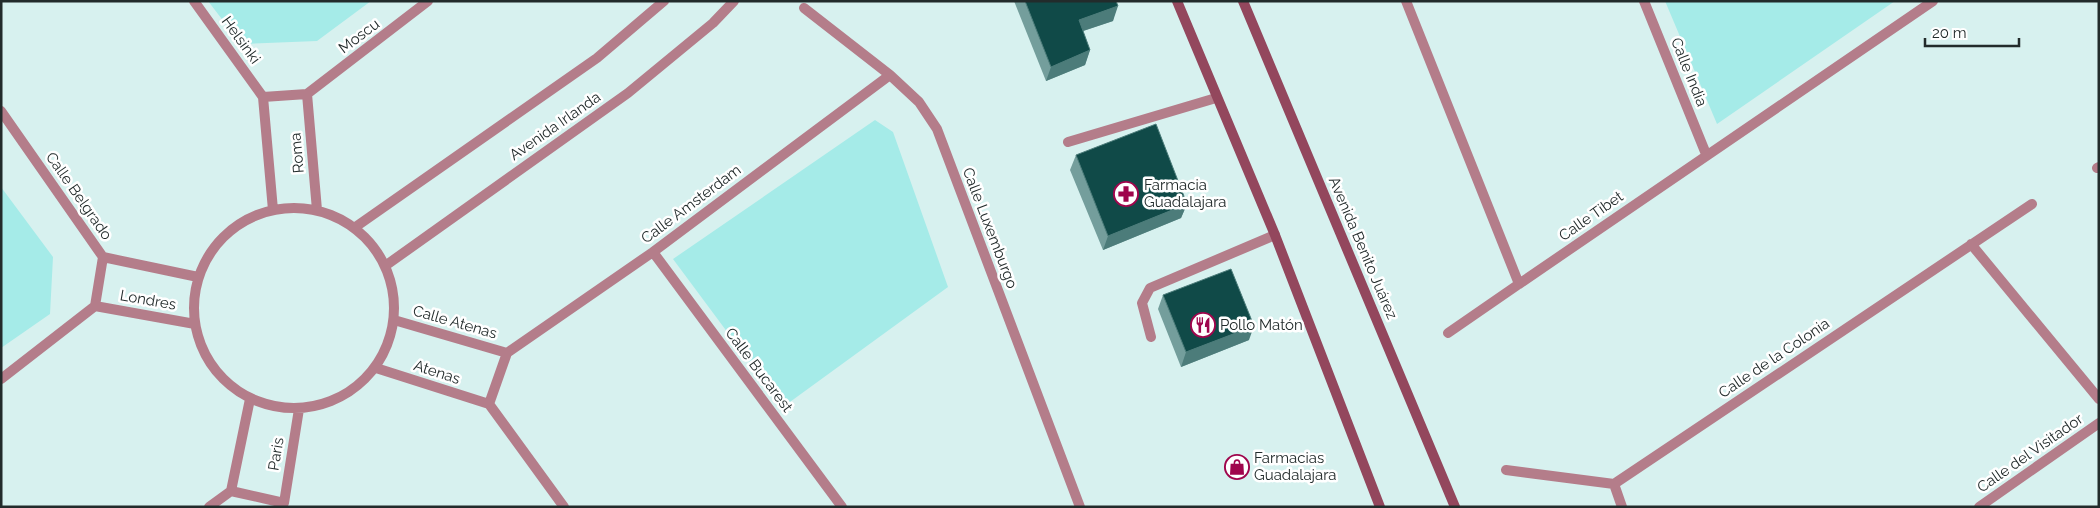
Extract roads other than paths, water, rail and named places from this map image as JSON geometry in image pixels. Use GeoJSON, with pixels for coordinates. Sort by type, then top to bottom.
{"type":"FeatureCollection","features":[{"type":"Feature","properties":{"kind":"main road"},"geometry":{"type":"LineString","coordinates":[[1177,1],[1275,235],[1380,507]]}},
{"type":"Feature","properties":{"kind":"main road","name":"Avenida Benito Juárez"},"geometry":{"type":"LineString","coordinates":[[1243,1],[1455,507]]}},
{"type":"Feature","properties":{"kind":"street","name":"Helsinki"},"geometry":{"type":"LineString","coordinates":[[194,1],[263,97]]}},
{"type":"Feature","properties":{"kind":"street","name":"Moscu"},"geometry":{"type":"LineString","coordinates":[[307,94],[428,1]]}},
{"type":"Feature","properties":{"kind":"street"},"geometry":{"type":"LineString","coordinates":[[354,228],[597,58],[664,1]]}},
{"type":"Feature","properties":{"kind":"street","name":"Avenida Irlanda"},"geometry":{"type":"LineString","coordinates":[[385,266],[628,93],[713,23],[734,1]]}},
{"type":"Feature","properties":{"kind":"street"},"geometry":{"type":"LineString","coordinates":[[1406,1],[1519,284]]}},
{"type":"Feature","properties":{"kind":"street","name":"Calle India"},"geometry":{"type":"LineString","coordinates":[[1644,1],[1706,154]]}},
{"type":"Feature","properties":{"kind":"street","name":"Calle Tibet"},"geometry":{"type":"LineString","coordinates":[[1448,332],[1706,154],[1933,1]]}},
{"type":"Feature","properties":{"kind":"street","name":"Calle Luxemburgo"},"geometry":{"type":"LineString","coordinates":[[804,8],[890,75],[919,102],[937,129],[1080,507]]}},
{"type":"Feature","properties":{"kind":"street","name":"Calle Amsterdam"},"geometry":{"type":"LineString","coordinates":[[507,353],[653,252],[890,75]]}},
{"type":"Feature","properties":{"kind":"street"},"geometry":{"type":"LineString","coordinates":[[263,97],[307,94]]}},
{"type":"Feature","properties":{"kind":"street","name":"Roma"},"geometry":{"type":"LineString","coordinates":[[307,94],[317,210]]}},
{"type":"Feature","properties":{"kind":"street","name":"Roma"},"geometry":{"type":"LineString","coordinates":[[263,97],[274,210]]}},
{"type":"Feature","properties":{"kind":"street"},"geometry":{"type":"LineString","coordinates":[[1068,142],[1216,98]]}},
{"type":"Feature","properties":{"kind":"street","name":"Calle Belgrado"},"geometry":{"type":"LineString","coordinates":[[1,111],[103,257],[95,306]]}},
{"type":"Feature","properties":{"kind":"street","name":"Calle de la Colonia"},"geometry":{"type":"LineString","coordinates":[[1614,484],[2032,204]]}},
{"type":"Feature","properties":{"kind":"street"},"geometry":{"type":"LineString","coordinates":[[295,208],[317,210],[337,217],[354,228],[372,245],[385,266],[394,293],[394,320],[388,345],[376,368],[354,390],[328,404],[299,409],[273,407],[250,398],[224,380],[205,354],[195,324],[194,300],[198,276],[215,246],[241,222],[274,210],[295,208]]}},
{"type":"Feature","properties":{"kind":"street"},"geometry":{"type":"LineString","coordinates":[[1151,338],[1142,303],[1150,288],[1275,235]]}},
{"type":"Feature","properties":{"kind":"street"},"geometry":{"type":"LineString","coordinates":[[1971,244],[2099,399]]}},
{"type":"Feature","properties":{"kind":"street","name":"Calle Bucarest"},"geometry":{"type":"LineString","coordinates":[[653,252],[842,507]]}},
{"type":"Feature","properties":{"kind":"street"},"geometry":{"type":"LineString","coordinates":[[103,257],[198,276]]}},
{"type":"Feature","properties":{"kind":"street"},"geometry":{"type":"LineString","coordinates":[[1,379],[95,306]]}},
{"type":"Feature","properties":{"kind":"street","name":"Londres"},"geometry":{"type":"LineString","coordinates":[[95,306],[195,324]]}},
{"type":"Feature","properties":{"kind":"street","name":"Calle Atenas"},"geometry":{"type":"LineString","coordinates":[[394,320],[507,353]]}},
{"type":"Feature","properties":{"kind":"street"},"geometry":{"type":"LineString","coordinates":[[507,353],[489,404],[564,507]]}},
{"type":"Feature","properties":{"kind":"street","name":"Atenas"},"geometry":{"type":"LineString","coordinates":[[376,368],[489,404]]}},
{"type":"Feature","properties":{"kind":"street"},"geometry":{"type":"LineString","coordinates":[[209,507],[231,491],[250,398]]}},
{"type":"Feature","properties":{"kind":"street","name":"Paris"},"geometry":{"type":"LineString","coordinates":[[285,505],[299,409]]}},
{"type":"Feature","properties":{"kind":"street","name":"Calle del Visitador"},"geometry":{"type":"LineString","coordinates":[[1979,507],[2099,423]]}},
{"type":"Feature","properties":{"kind":"street"},"geometry":{"type":"LineString","coordinates":[[1506,470],[1614,484],[1622,507]]}},
{"type":"Feature","properties":{"kind":"street"},"geometry":{"type":"LineString","coordinates":[[231,491],[285,505]]}},
{"type":"Feature","properties":{"kind":"place","name":"Farmacia Guadalajara"},"geometry":{"type":"Point","coordinates":[1126,194]}},
{"type":"Feature","properties":{"kind":"place","name":"Pollo Matón"},"geometry":{"type":"Point","coordinates":[1203,325]}},
{"type":"Feature","properties":{"kind":"place","name":"Farmacias Guadalajara"},"geometry":{"type":"Point","coordinates":[1237,467]}}]}
